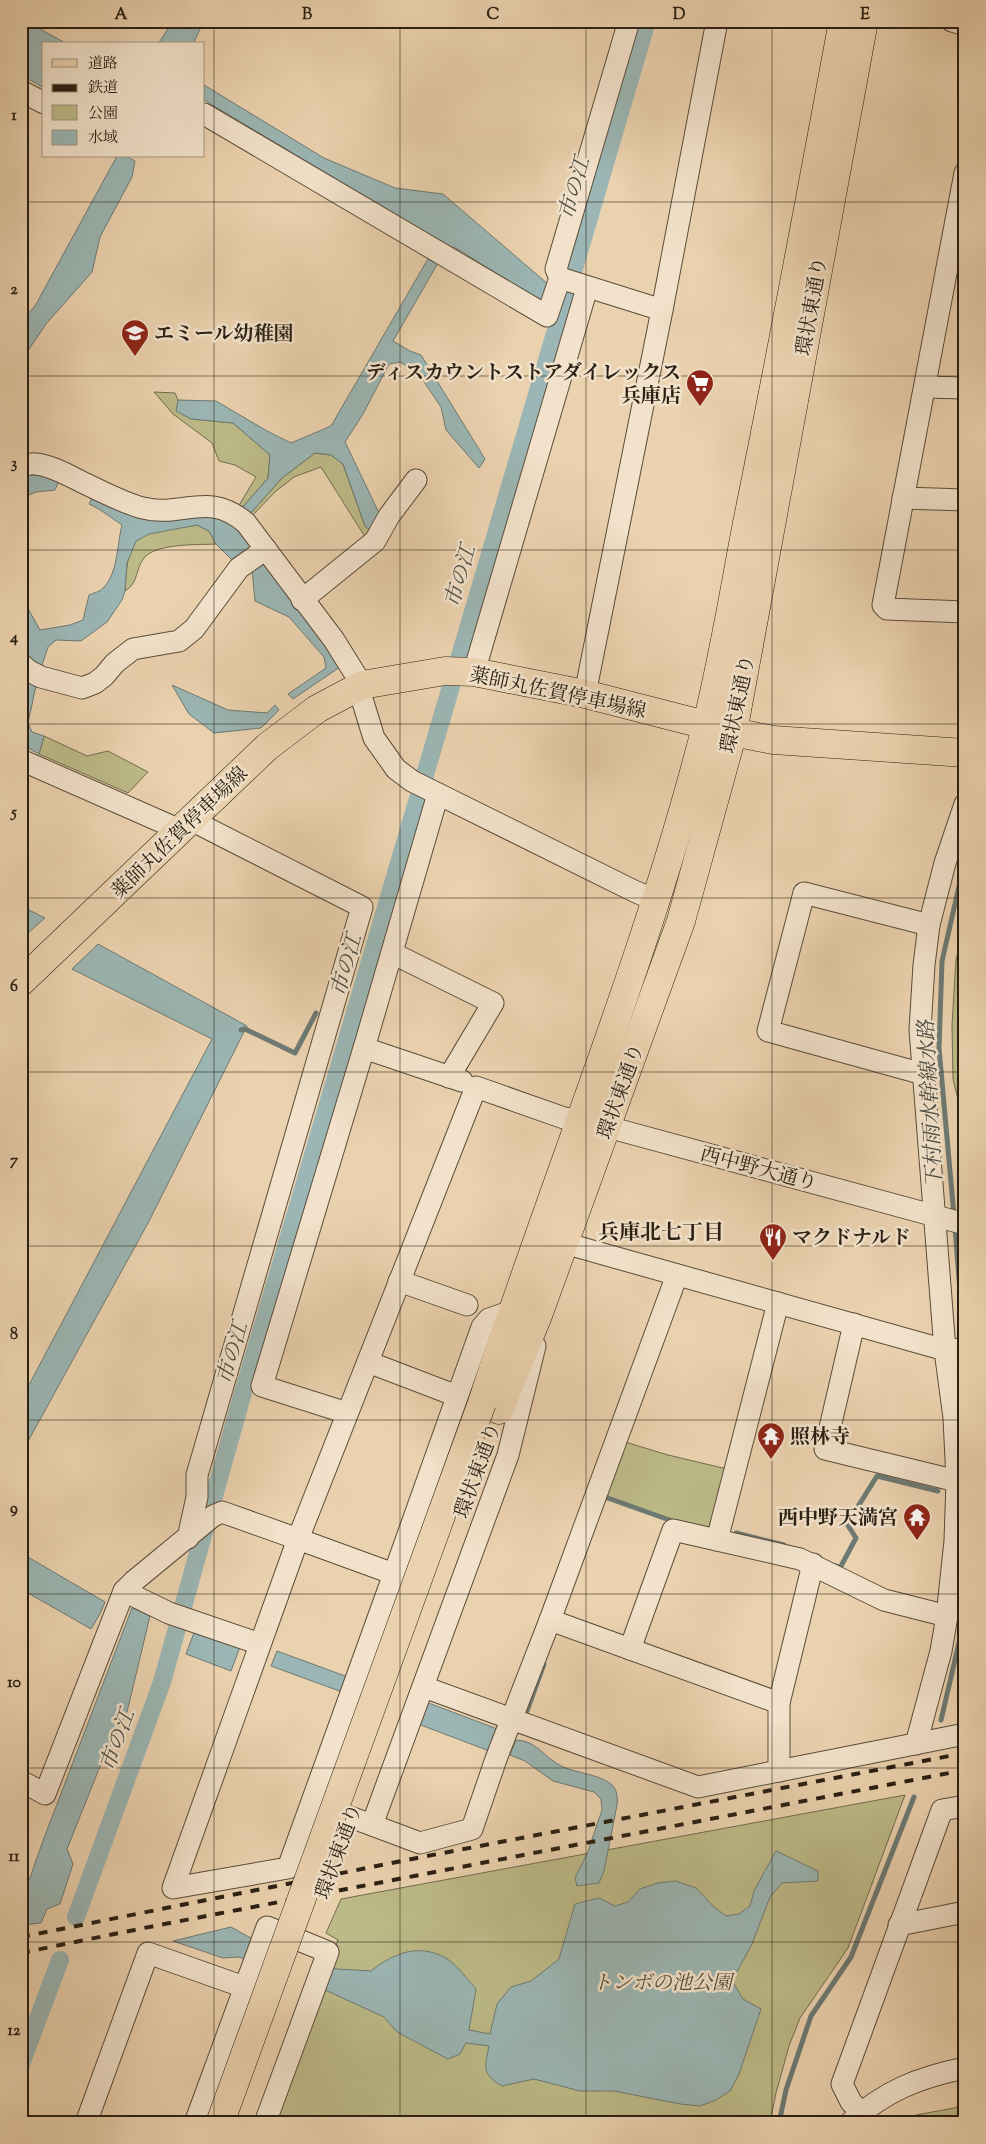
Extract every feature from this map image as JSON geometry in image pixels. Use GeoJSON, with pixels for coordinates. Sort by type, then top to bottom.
{"type":"FeatureCollection","features":[{"type":"Feature","properties":{"kind":"main road","name":"環状東通り"},"geometry":{"type":"LineString","coordinates":[[220,2123],[480,1403],[524,1314],[564,1243],[594,1124],[706,725],[786,330],[843,21]]}},
{"type":"Feature","properties":{"kind":"main road","name":"環状東通り"},"geometry":{"type":"LineString","coordinates":[[524,1314],[594,1124],[681,921],[733,732],[864,21]]}},
{"type":"Feature","properties":{"kind":"main road","name":"薬師丸佐賀停車場線"},"geometry":{"type":"LineString","coordinates":[[21,982],[267,747],[317,709],[362,685],[463,672],[585,694],[733,732],[773,740],[965,753]]}},
{"type":"Feature","properties":{"kind":"main road","name":"環状東通り"},"geometry":{"type":"LineString","coordinates":[[239,2123],[480,1403]]}},
{"type":"Feature","properties":{"kind":"street"},"geometry":{"type":"LineString","coordinates":[[629,21],[556,269],[573,283],[662,310]]}},
{"type":"Feature","properties":{"kind":"street"},"geometry":{"type":"LineString","coordinates":[[585,694],[662,310],[717,21]]}},
{"type":"Feature","properties":{"kind":"street"},"geometry":{"type":"LineString","coordinates":[[952,21],[965,25]]}},
{"type":"Feature","properties":{"kind":"street"},"geometry":{"type":"LineString","coordinates":[[21,91],[42,102]]}},
{"type":"Feature","properties":{"kind":"street"},"geometry":{"type":"LineString","coordinates":[[205,115],[547,316],[573,283]]}},
{"type":"Feature","properties":{"kind":"street"},"geometry":{"type":"LineString","coordinates":[[965,173],[883,605],[887,609],[965,612]]}},
{"type":"Feature","properties":{"kind":"street"},"geometry":{"type":"LineString","coordinates":[[463,672],[573,283]]}},
{"type":"Feature","properties":{"kind":"street"},"geometry":{"type":"LineString","coordinates":[[925,387],[965,388]]}},
{"type":"Feature","properties":{"kind":"street"},"geometry":{"type":"LineString","coordinates":[[21,466],[36,464],[67,474],[142,508],[159,510],[200,505],[225,508],[241,518],[334,640],[362,685],[362,699],[374,738],[396,769],[412,780],[634,892],[657,901]]}},
{"type":"Feature","properties":{"kind":"street"},"geometry":{"type":"LineString","coordinates":[[302,600],[375,541],[389,516],[416,480]]}},
{"type":"Feature","properties":{"kind":"street"},"geometry":{"type":"LineString","coordinates":[[904,498],[965,500]]}},
{"type":"Feature","properties":{"kind":"street"},"geometry":{"type":"LineString","coordinates":[[30,671],[82,688],[99,680],[115,663],[133,650],[179,641],[194,629],[239,568],[266,549]]}},
{"type":"Feature","properties":{"kind":"street"},"geometry":{"type":"LineString","coordinates":[[21,760],[186,825],[362,906],[197,1475],[197,1497],[188,1538]]}},
{"type":"Feature","properties":{"kind":"street"},"geometry":{"type":"LineString","coordinates":[[347,1413],[262,1386],[392,953],[436,792]]}},
{"type":"Feature","properties":{"kind":"street"},"geometry":{"type":"LineString","coordinates":[[916,1744],[941,1651],[947,1616],[955,1541],[957,1480],[954,1418],[955,1350],[936,1216],[920,1030],[924,965],[929,925],[945,863],[965,804]]}},
{"type":"Feature","properties":{"kind":"street"},"geometry":{"type":"LineString","coordinates":[[923,1074],[768,1031],[804,893],[929,925]]}},
{"type":"Feature","properties":{"kind":"street"},"geometry":{"type":"LineString","coordinates":[[392,953],[493,1003],[449,1077]]}},
{"type":"Feature","properties":{"kind":"street","name":"西中野大通り"},"geometry":{"type":"LineString","coordinates":[[364,1048],[564,1118],[594,1124],[965,1224]]}},
{"type":"Feature","properties":{"kind":"street"},"geometry":{"type":"LineString","coordinates":[[372,1825],[508,1454],[536,1345],[524,1314],[489,1319],[482,1327],[480,1403],[394,1574],[288,1868],[173,1888],[298,1539],[476,1087]]}},
{"type":"Feature","properties":{"kind":"street"},"geometry":{"type":"LineString","coordinates":[[564,1243],[854,1324],[955,1350]]}},
{"type":"Feature","properties":{"kind":"street"},"geometry":{"type":"LineString","coordinates":[[312,1803],[420,1843],[472,1829],[677,1275]]}},
{"type":"Feature","properties":{"kind":"street"},"geometry":{"type":"LineString","coordinates":[[399,1281],[467,1305]]}},
{"type":"Feature","properties":{"kind":"street"},"geometry":{"type":"LineString","coordinates":[[717,1540],[778,1303]]}},
{"type":"Feature","properties":{"kind":"street"},"geometry":{"type":"LineString","coordinates":[[854,1324],[825,1449],[957,1480]]}},
{"type":"Feature","properties":{"kind":"street"},"geometry":{"type":"LineString","coordinates":[[368,1362],[480,1403]]}},
{"type":"Feature","properties":{"kind":"street"},"geometry":{"type":"LineString","coordinates":[[21,1781],[45,1794],[124,1591],[213,1516],[222,1512],[394,1574]]}},
{"type":"Feature","properties":{"kind":"street"},"geometry":{"type":"LineString","coordinates":[[630,1649],[673,1530],[800,1559],[884,1600],[947,1616]]}},
{"type":"Feature","properties":{"kind":"street"},"geometry":{"type":"LineString","coordinates":[[779,1771],[779,1703],[812,1564]]}},
{"type":"Feature","properties":{"kind":"street"},"geometry":{"type":"LineString","coordinates":[[124,1591],[179,1616],[260,1644]]}},
{"type":"Feature","properties":{"kind":"street"},"geometry":{"type":"LineString","coordinates":[[550,1620],[779,1703]]}},
{"type":"Feature","properties":{"kind":"street"},"geometry":{"type":"LineString","coordinates":[[424,1687],[698,1787],[965,1734]]}},
{"type":"Feature","properties":{"kind":"street"},"geometry":{"type":"LineString","coordinates":[[965,1806],[942,1810],[842,2084],[851,2102],[855,2118],[896,2090],[931,2075],[965,2068]]}},
{"type":"Feature","properties":{"kind":"street"},"geometry":{"type":"LineString","coordinates":[[899,1925],[965,1912]]}},
{"type":"Feature","properties":{"kind":"street"},"geometry":{"type":"LineString","coordinates":[[194,2123],[267,1927],[328,1952],[265,2123]]}},
{"type":"Feature","properties":{"kind":"street"},"geometry":{"type":"LineString","coordinates":[[86,2123],[148,1953],[244,1987]]}},
{"type":"Feature","properties":{"kind":"green space"},"geometry":{"type":"Polygon","coordinates":[[[154,392],[175,393],[178,400],[177,411],[191,419],[233,423],[270,455],[268,478],[241,509],[238,507],[256,477],[235,465],[219,461],[212,443],[173,414],[154,392]]]}},
{"type":"Feature","properties":{"kind":"green space"},"geometry":{"type":"Polygon","coordinates":[[[315,453],[331,455],[343,464],[365,526],[372,532],[367,540],[321,467],[294,477],[276,491],[251,517],[249,515],[282,478],[315,453]]]}},
{"type":"Feature","properties":{"kind":"green space"},"geometry":{"type":"Polygon","coordinates":[[[197,525],[209,531],[216,544],[167,547],[150,553],[141,562],[133,584],[125,591],[128,558],[136,541],[148,534],[197,525]]]}},
{"type":"Feature","properties":{"kind":"green space"},"geometry":{"type":"Polygon","coordinates":[[[44,736],[87,756],[108,751],[148,772],[128,793],[39,754],[44,736]]]}},
{"type":"Feature","properties":{"kind":"green space"},"geometry":{"type":"Polygon","coordinates":[[[965,922],[965,1129],[953,1079],[952,1025],[956,960],[965,922]]]}},
{"type":"Feature","properties":{"kind":"green space"},"geometry":{"type":"Polygon","coordinates":[[[622,1441],[668,1455],[727,1469],[712,1525],[705,1528],[670,1521],[603,1496],[622,1441]]]}},
{"type":"Feature","properties":{"kind":"green space","name":"トンボの池公園"},"geometry":{"type":"Polygon","coordinates":[[[905,1795],[848,1948],[800,2018],[789,2046],[770,2123],[272,2123],[338,1940],[326,1933],[341,1899],[905,1795]]]}},
{"type":"Feature","properties":{"kind":"green space"},"geometry":{"type":"Polygon","coordinates":[[[965,2106],[965,2123],[907,2123],[916,2115],[965,2106]]]}},
{"type":"Feature","properties":{"kind":"water"},"geometry":{"type":"Polygon","coordinates":[[[21,21],[26,21],[63,42],[42,42],[42,87],[21,75],[21,21]]]}},
{"type":"Feature","properties":{"kind":"water"},"geometry":{"type":"Polygon","coordinates":[[[173,21],[204,21],[194,42],[159,42],[173,21]]]}},
{"type":"Feature","properties":{"kind":"water"},"geometry":{"type":"Polygon","coordinates":[[[205,86],[324,158],[395,188],[443,194],[549,285],[546,304],[454,247],[448,251],[441,242],[205,101],[205,86]]]}},
{"type":"Feature","properties":{"kind":"water"},"geometry":{"type":"Polygon","coordinates":[[[116,158],[130,158],[135,161],[132,177],[100,237],[92,272],[46,324],[21,361],[21,321],[35,306],[116,158]]]}},
{"type":"Feature","properties":{"kind":"water"},"geometry":{"type":"Polygon","coordinates":[[[429,257],[438,263],[393,341],[421,355],[485,459],[479,468],[446,430],[441,407],[418,373],[400,362],[389,364],[363,414],[345,442],[381,517],[372,532],[365,526],[343,464],[331,455],[315,453],[282,478],[249,515],[241,509],[268,478],[270,455],[233,423],[191,419],[176,411],[178,400],[216,401],[291,443],[331,426],[429,257]]]}},
{"type":"Feature","properties":{"kind":"water"},"geometry":{"type":"Polygon","coordinates":[[[21,475],[40,475],[59,481],[55,490],[36,492],[21,498],[21,475]]]}},
{"type":"Feature","properties":{"kind":"water"},"geometry":{"type":"Polygon","coordinates":[[[94,494],[224,513],[254,544],[235,563],[216,544],[209,531],[197,525],[149,534],[136,541],[127,563],[125,591],[122,600],[107,622],[81,641],[56,640],[48,647],[41,668],[23,654],[21,650],[21,596],[40,630],[70,625],[83,620],[89,595],[103,588],[112,575],[122,525],[89,504],[94,494]]]}},
{"type":"Feature","properties":{"kind":"water"},"geometry":{"type":"Polygon","coordinates":[[[264,560],[340,667],[293,699],[288,694],[326,668],[324,657],[289,617],[255,601],[252,569],[264,560]]]}},
{"type":"Feature","properties":{"kind":"water"},"geometry":{"type":"Polygon","coordinates":[[[27,678],[37,681],[28,723],[32,732],[44,736],[39,754],[21,744],[21,691],[27,678]]]}},
{"type":"Feature","properties":{"kind":"water"},"geometry":{"type":"Polygon","coordinates":[[[172,685],[228,710],[267,713],[275,705],[279,710],[261,728],[214,733],[189,714],[172,685]]]}},
{"type":"Feature","properties":{"kind":"water"},"geometry":{"type":"Polygon","coordinates":[[[21,906],[45,918],[21,939],[21,906]]]}},
{"type":"Feature","properties":{"kind":"water"},"geometry":{"type":"Polygon","coordinates":[[[98,944],[247,1026],[148,1223],[21,1454],[21,1400],[212,1039],[72,969],[98,944]]]}},
{"type":"Feature","properties":{"kind":"water"},"geometry":{"type":"Polygon","coordinates":[[[21,1553],[105,1602],[91,1629],[21,1589],[21,1553]]]}},
{"type":"Feature","properties":{"kind":"water"},"geometry":{"type":"Polygon","coordinates":[[[132,1608],[150,1616],[127,1712],[99,1769],[67,1849],[73,1864],[60,1904],[47,1909],[41,1923],[21,1925],[21,1903],[132,1608]]]}},
{"type":"Feature","properties":{"kind":"water"},"geometry":{"type":"Polygon","coordinates":[[[195,1630],[240,1647],[231,1671],[186,1654],[195,1630]]]}},
{"type":"Feature","properties":{"kind":"water"},"geometry":{"type":"Polygon","coordinates":[[[277,1651],[348,1677],[342,1692],[271,1666],[277,1651]]]}},
{"type":"Feature","properties":{"kind":"water"},"geometry":{"type":"Polygon","coordinates":[[[426,1702],[500,1730],[492,1752],[418,1724],[426,1702]]]}},
{"type":"Feature","properties":{"kind":"water"},"geometry":{"type":"Polygon","coordinates":[[[516,1740],[528,1742],[562,1767],[598,1777],[615,1788],[617,1805],[604,1871],[599,1883],[577,1886],[575,1878],[587,1854],[602,1810],[601,1799],[594,1792],[553,1781],[525,1761],[510,1755],[516,1740]]]}},
{"type":"Feature","properties":{"kind":"water"},"geometry":{"type":"Polygon","coordinates":[[[776,1851],[818,1871],[818,1881],[782,1883],[770,1897],[752,1944],[732,1981],[743,1999],[761,2009],[739,2074],[730,2091],[716,2100],[700,2106],[614,2091],[580,2091],[534,2079],[502,2086],[491,2078],[486,2069],[489,2046],[466,2043],[460,2054],[448,2059],[397,2032],[384,2017],[325,1990],[239,1957],[223,1958],[173,1941],[231,1927],[249,1937],[337,1969],[371,1971],[397,1955],[407,1952],[426,1951],[446,1958],[454,1964],[476,1989],[469,2030],[490,2034],[497,2004],[511,1987],[531,1981],[559,1959],[575,1904],[599,1898],[615,1906],[628,1902],[640,1889],[658,1883],[676,1881],[696,1888],[714,1907],[726,1916],[739,1914],[750,1906],[754,1891],[776,1851]]]}},
{"type":"Feature","properties":{"kind":"pier"},"geometry":{"type":"Polygon","coordinates":[[[267,1941],[317,1959],[308,1986],[258,1967],[267,1941]]]}},
{"type":"Feature","properties":{"kind":"waterway","name":"市の江"},"geometry":{"type":"LineString","coordinates":[[76,1917],[162,1682],[242,1396],[647,21]]}},
{"type":"Feature","properties":{"kind":"waterway","name":"下村雨水幹線水路"},"geometry":{"type":"LineString","coordinates":[[954,1216],[939,1048],[942,961],[965,860]]}},
{"type":"Feature","properties":{"kind":"waterway"},"geometry":{"type":"LineString","coordinates":[[241,1030],[245,1029],[295,1053],[316,1013]]}},
{"type":"Feature","properties":{"kind":"waterway","name":"下村雨水幹線水路"},"geometry":{"type":"LineString","coordinates":[[955,1227],[964,1343]]}},
{"type":"Feature","properties":{"kind":"waterway"},"geometry":{"type":"LineString","coordinates":[[836,1566],[840,1568],[856,1538],[847,1524],[877,1476],[938,1491]]}},
{"type":"Feature","properties":{"kind":"waterway"},"geometry":{"type":"LineString","coordinates":[[605,1497],[675,1522]]}},
{"type":"Feature","properties":{"kind":"waterway"},"geometry":{"type":"LineString","coordinates":[[736,1533],[784,1545]]}},
{"type":"Feature","properties":{"kind":"waterway","name":"下村雨水幹線水路"},"geometry":{"type":"LineString","coordinates":[[941,1720],[965,1617]]}},
{"type":"Feature","properties":{"kind":"waterway"},"geometry":{"type":"LineString","coordinates":[[527,1711],[544,1664]]}},
{"type":"Feature","properties":{"kind":"waterway","name":"下村雨水幹線水路"},"geometry":{"type":"LineString","coordinates":[[779,2123],[786,2090],[811,2016],[851,1957],[914,1797]]}},
{"type":"Feature","properties":{"kind":"waterway","name":"市の江"},"geometry":{"type":"LineString","coordinates":[[21,2064],[60,1960]]}},
{"type":"Feature","properties":{"kind":"railway"},"geometry":{"type":"LineString","coordinates":[[21,1937],[417,1858],[965,1753]]}},
{"type":"Feature","properties":{"kind":"railway"},"geometry":{"type":"LineString","coordinates":[[21,1953],[965,1770]]}},
{"type":"Feature","properties":{"kind":"place","name":"エミール幼稚園"},"geometry":{"type":"Point","coordinates":[135,357]}},
{"type":"Feature","properties":{"kind":"place","name":"ディスカウントストアダイレックス 兵庫店"},"geometry":{"type":"Point","coordinates":[700,407]}},
{"type":"Feature","properties":{"kind":"place","name":"マクドナルド"},"geometry":{"type":"Point","coordinates":[773,1261]}},
{"type":"Feature","properties":{"kind":"place","name":"照林寺"},"geometry":{"type":"Point","coordinates":[771,1460]}},
{"type":"Feature","properties":{"kind":"place","name":"西中野天満宮"},"geometry":{"type":"Point","coordinates":[917,1541]}},
{"type":"Feature","properties":{"kind":"district","name":"兵庫北七丁目"},"geometry":{"type":"Point","coordinates":[661,1232]}}]}
